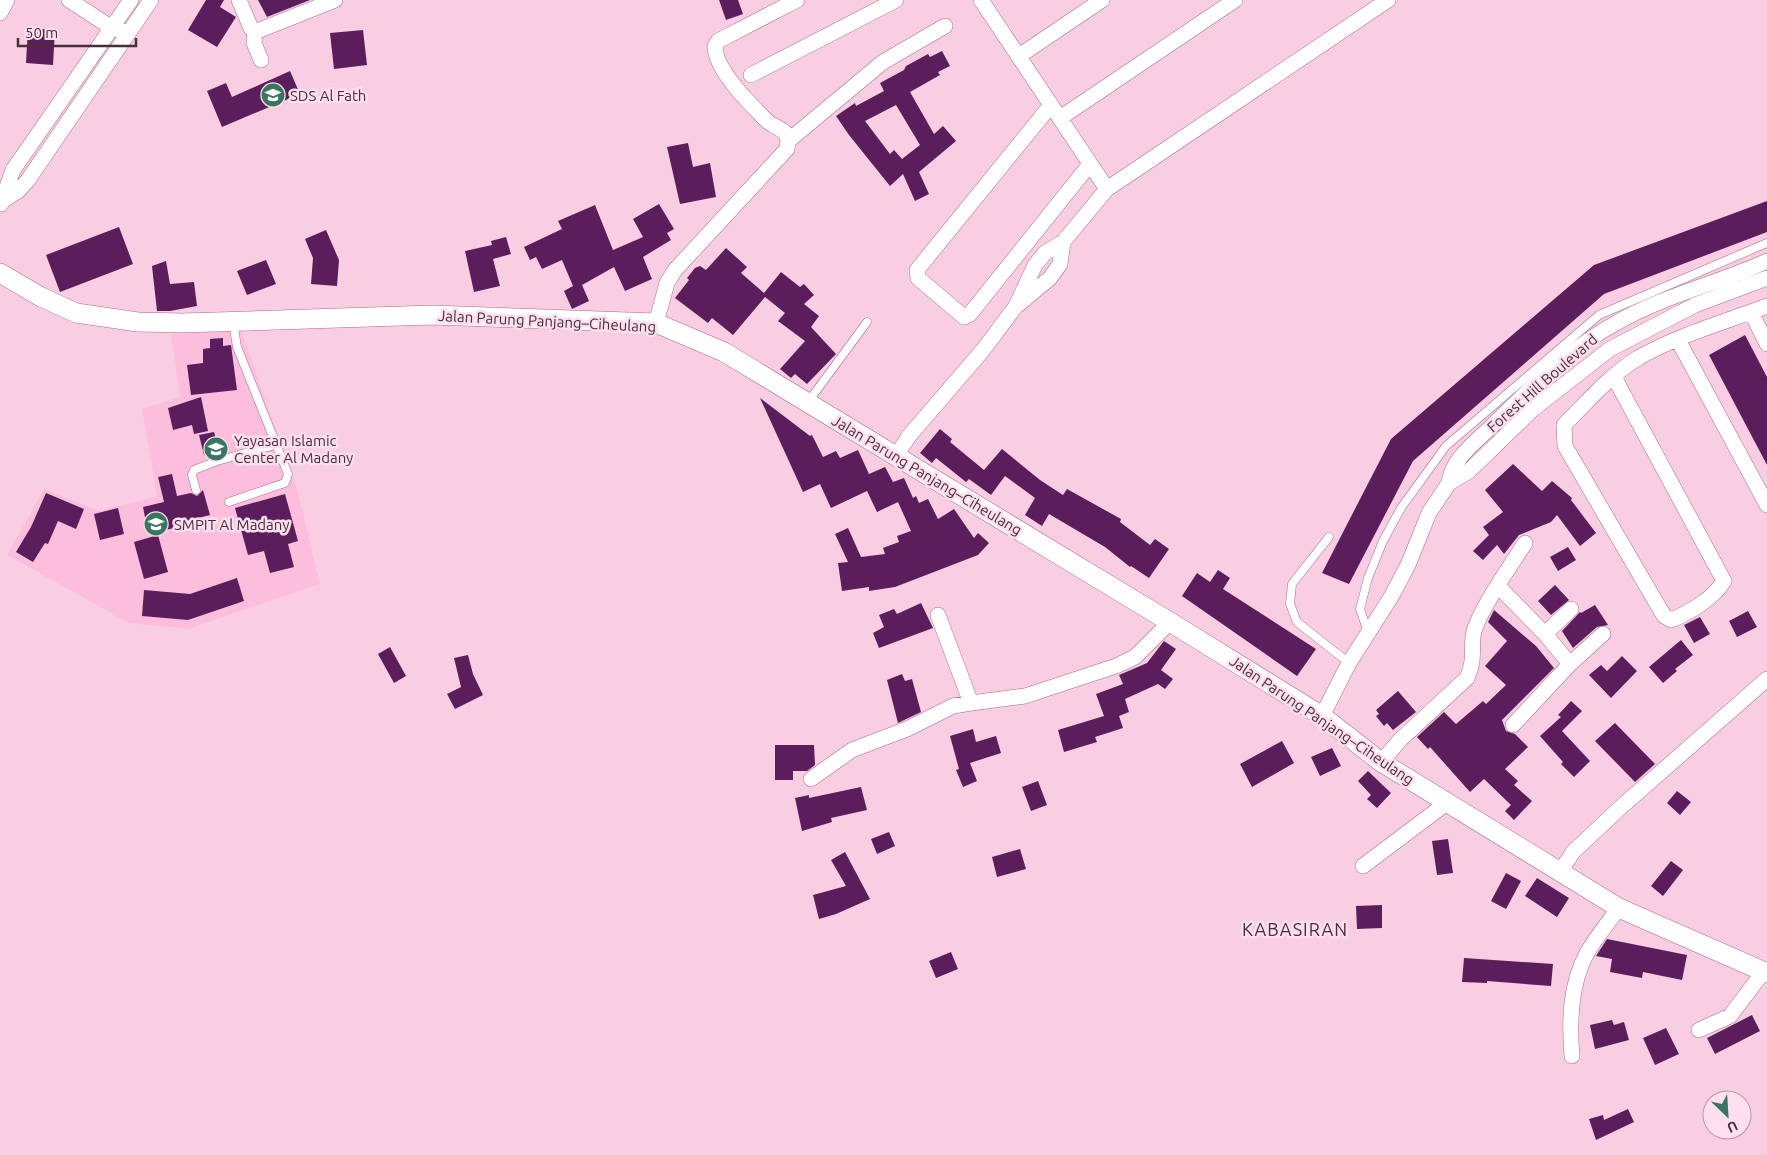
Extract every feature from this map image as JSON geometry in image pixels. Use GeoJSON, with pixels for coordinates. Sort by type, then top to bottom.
{"type":"FeatureCollection","features":[{"type":"Feature","properties":{"kind":"street"},"geometry":{"type":"LineString","coordinates":[[0,13],[6,0]]}},
{"type":"Feature","properties":{"kind":"street"},"geometry":{"type":"LineString","coordinates":[[69,0],[112,28],[129,33]]}},
{"type":"Feature","properties":{"kind":"street"},"geometry":{"type":"LineString","coordinates":[[2,203],[6,184],[13,170],[131,0]]}},
{"type":"Feature","properties":{"kind":"street"},"geometry":{"type":"LineString","coordinates":[[2,203],[18,191],[28,180],[151,0]]}},
{"type":"Feature","properties":{"kind":"street"},"geometry":{"type":"LineString","coordinates":[[239,0],[251,28],[255,32],[254,43],[261,60]]}},
{"type":"Feature","properties":{"kind":"street"},"geometry":{"type":"LineString","coordinates":[[255,32],[335,0]]}},
{"type":"Feature","properties":{"kind":"street"},"geometry":{"type":"LineString","coordinates":[[656,323],[668,283],[675,270],[787,149],[788,141],[785,133],[768,122],[735,86],[719,62],[714,46],[718,41],[798,0]]}},
{"type":"Feature","properties":{"kind":"street"},"geometry":{"type":"LineString","coordinates":[[751,74],[896,0]]}},
{"type":"Feature","properties":{"kind":"street"},"geometry":{"type":"LineString","coordinates":[[981,0],[1107,189]]}},
{"type":"Feature","properties":{"kind":"street"},"geometry":{"type":"LineString","coordinates":[[1019,56],[1102,0]]}},
{"type":"Feature","properties":{"kind":"street"},"geometry":{"type":"LineString","coordinates":[[1060,118],[1235,0]]}},
{"type":"Feature","properties":{"kind":"street"},"geometry":{"type":"LineString","coordinates":[[896,456],[909,436],[983,350],[1016,306],[1035,265],[1045,253],[1063,242],[1107,189],[1388,0]]}},
{"type":"Feature","properties":{"kind":"street"},"geometry":{"type":"LineString","coordinates":[[788,141],[883,62],[945,26]]}},
{"type":"Feature","properties":{"kind":"street"},"geometry":{"type":"LineString","coordinates":[[1051,105],[916,270],[918,278],[964,317],[970,314],[1090,164]]}},
{"type":"Feature","properties":{"kind":"street","name":"Forest Hill Boulevard"},"geometry":{"type":"LineString","coordinates":[[1449,483],[1450,473],[1456,462],[1479,438],[1592,337],[1617,322],[1649,307],[1767,261]]}},
{"type":"Feature","properties":{"kind":"street","name":"Jalan Parung Panjang–Ciheulang"},"geometry":{"type":"LineString","coordinates":[[0,273],[41,298],[76,313],[138,322],[183,323],[432,315],[656,323],[724,352],[808,402],[1322,716],[1381,762],[1619,908],[1766,972]]}},
{"type":"Feature","properties":{"kind":"street"},"geometry":{"type":"LineString","coordinates":[[1322,716],[1349,663],[1369,634],[1408,564],[1429,512],[1449,483],[1469,471],[1533,409],[1610,349],[1695,306],[1767,278]]}},
{"type":"Feature","properties":{"kind":"street"},"geometry":{"type":"LineString","coordinates":[[1614,377],[1724,581],[1719,590],[1681,616],[1671,620],[1664,616],[1565,446],[1564,425],[1614,377],[1638,358],[1678,340],[1767,306]]}},
{"type":"Feature","properties":{"kind":"street"},"geometry":{"type":"LineString","coordinates":[[1751,312],[1767,344]]}},
{"type":"Feature","properties":{"kind":"street"},"geometry":{"type":"LineString","coordinates":[[1678,340],[1767,506]]}},
{"type":"Feature","properties":{"kind":"street"},"geometry":{"type":"LineString","coordinates":[[1381,762],[1401,739],[1467,678],[1473,665],[1475,629],[1498,586],[1525,543]]}},
{"type":"Feature","properties":{"kind":"street"},"geometry":{"type":"LineString","coordinates":[[1498,586],[1545,634],[1570,664]]}},
{"type":"Feature","properties":{"kind":"street"},"geometry":{"type":"LineString","coordinates":[[1545,634],[1571,610]]}},
{"type":"Feature","properties":{"kind":"street"},"geometry":{"type":"LineString","coordinates":[[938,615],[971,703]]}},
{"type":"Feature","properties":{"kind":"street"},"geometry":{"type":"LineString","coordinates":[[811,779],[852,750],[907,729],[937,712],[953,706],[1025,696],[1116,666],[1134,657],[1170,622]]}},
{"type":"Feature","properties":{"kind":"street"},"geometry":{"type":"LineString","coordinates":[[1513,725],[1570,664],[1603,634]]}},
{"type":"Feature","properties":{"kind":"street"},"geometry":{"type":"LineString","coordinates":[[1560,872],[1573,852],[1621,807],[1767,679]]}},
{"type":"Feature","properties":{"kind":"street"},"geometry":{"type":"LineString","coordinates":[[1363,866],[1448,802]]}},
{"type":"Feature","properties":{"kind":"street"},"geometry":{"type":"LineString","coordinates":[[1572,1056],[1571,1013],[1578,974],[1587,953],[1619,908]]}},
{"type":"Feature","properties":{"kind":"street"},"geometry":{"type":"LineString","coordinates":[[1699,1030],[1730,1016],[1766,972]]}},
{"type":"Feature","properties":{"kind":"lane"},"geometry":{"type":"LineString","coordinates":[[1369,634],[1360,609],[1368,578],[1382,541],[1401,508],[1446,446],[1599,316],[1767,244]]}},
{"type":"Feature","properties":{"kind":"lane"},"geometry":{"type":"LineString","coordinates":[[228,502],[285,482],[288,474],[237,347],[232,320]]}},
{"type":"Feature","properties":{"kind":"lane"},"geometry":{"type":"LineString","coordinates":[[808,402],[867,322]]}},
{"type":"Feature","properties":{"kind":"lane"},"geometry":{"type":"LineString","coordinates":[[196,490],[192,475],[194,470],[217,461],[276,445]]}},
{"type":"Feature","properties":{"kind":"lane"},"geometry":{"type":"LineString","coordinates":[[1329,537],[1292,584],[1290,604],[1296,622],[1349,663]]}},
{"type":"Feature","properties":{"kind":"shaded area","name":"Yayasan Islamic Center Al Madany"},"geometry":{"type":"Polygon","coordinates":[[[170,330],[241,330],[297,489],[320,584],[188,629],[129,623],[7,555],[44,489],[99,511],[157,496],[142,409],[180,397],[170,330]]]}},
{"type":"Feature","properties":{"kind":"building"},"geometry":{"type":"Polygon","coordinates":[[[206,0],[224,0],[220,7],[236,17],[217,47],[188,30],[206,0]]]}},
{"type":"Feature","properties":{"kind":"building"},"geometry":{"type":"Polygon","coordinates":[[[258,0],[310,0],[267,17],[258,0]]]}},
{"type":"Feature","properties":{"kind":"building"},"geometry":{"type":"Polygon","coordinates":[[[719,0],[738,0],[743,14],[726,20],[719,0]]]}},
{"type":"Feature","properties":{"kind":"building"},"geometry":{"type":"Polygon","coordinates":[[[28,28],[55,30],[53,65],[26,63],[28,28]]]}},
{"type":"Feature","properties":{"kind":"building"},"geometry":{"type":"Polygon","coordinates":[[[363,30],[367,65],[334,69],[330,33],[363,30]]]}},
{"type":"Feature","properties":{"kind":"building"},"geometry":{"type":"Polygon","coordinates":[[[942,51],[950,66],[938,72],[940,75],[910,92],[934,134],[943,126],[956,141],[919,172],[929,194],[915,201],[903,174],[890,186],[836,116],[855,103],[856,106],[884,91],[880,83],[904,70],[906,66],[928,54],[930,57],[942,51]],[[896,105],[865,121],[890,154],[894,150],[902,159],[920,145],[896,105]]]}},
{"type":"Feature","properties":{"kind":"building"},"geometry":{"type":"Polygon","coordinates":[[[290,71],[300,94],[222,127],[207,91],[226,83],[232,97],[290,71]]]}},
{"type":"Feature","properties":{"kind":"building"},"geometry":{"type":"Polygon","coordinates":[[[688,143],[693,167],[710,163],[716,197],[680,204],[667,147],[688,143]]]}},
{"type":"Feature","properties":{"kind":"building"},"geometry":{"type":"Polygon","coordinates":[[[1767,201],[1767,232],[1604,294],[1413,461],[1349,584],[1322,573],[1391,439],[1594,265],[1767,201]]]}},
{"type":"Feature","properties":{"kind":"building"},"geometry":{"type":"Polygon","coordinates":[[[659,204],[674,229],[667,233],[671,240],[643,257],[652,279],[625,291],[614,267],[582,285],[589,301],[572,309],[564,291],[573,286],[562,260],[542,269],[536,257],[530,260],[524,247],[562,229],[558,221],[595,205],[613,250],[643,237],[633,219],[659,204]]]}},
{"type":"Feature","properties":{"kind":"building"},"geometry":{"type":"Polygon","coordinates":[[[119,227],[133,264],[60,292],[46,255],[119,227]]]}},
{"type":"Feature","properties":{"kind":"building"},"geometry":{"type":"Polygon","coordinates":[[[326,230],[339,260],[337,286],[311,284],[313,258],[305,239],[326,230]]]}},
{"type":"Feature","properties":{"kind":"building"},"geometry":{"type":"Polygon","coordinates":[[[506,237],[511,254],[493,259],[500,286],[474,292],[465,251],[492,245],[491,241],[506,237]]]}},
{"type":"Feature","properties":{"kind":"building"},"geometry":{"type":"Polygon","coordinates":[[[726,248],[747,267],[741,273],[764,293],[781,272],[800,287],[804,284],[814,295],[804,304],[819,316],[811,327],[836,354],[807,384],[795,374],[791,378],[780,369],[805,341],[778,321],[785,313],[765,297],[733,335],[712,318],[708,323],[675,298],[689,280],[687,278],[695,268],[700,266],[706,270],[726,248]]]}},
{"type":"Feature","properties":{"kind":"building"},"geometry":{"type":"Polygon","coordinates":[[[266,260],[276,284],[247,295],[237,271],[266,260]]]}},
{"type":"Feature","properties":{"kind":"building"},"geometry":{"type":"Polygon","coordinates":[[[166,261],[170,284],[194,282],[197,306],[170,311],[157,311],[152,266],[166,261]]]}},
{"type":"Feature","properties":{"kind":"building"},"geometry":{"type":"Polygon","coordinates":[[[1745,335],[1767,377],[1767,465],[1709,355],[1745,335]]]}},
{"type":"Feature","properties":{"kind":"building"},"geometry":{"type":"Polygon","coordinates":[[[223,338],[223,346],[231,345],[237,390],[191,395],[187,365],[203,363],[203,349],[210,348],[210,339],[223,338]]]}},
{"type":"Feature","properties":{"kind":"building"},"geometry":{"type":"Polygon","coordinates":[[[201,397],[208,431],[194,434],[192,425],[173,430],[168,408],[201,397]]]}},
{"type":"Feature","properties":{"kind":"building"},"geometry":{"type":"Polygon","coordinates":[[[760,398],[810,436],[812,435],[823,457],[836,451],[840,458],[858,450],[869,474],[885,467],[893,482],[904,478],[913,498],[916,496],[919,503],[928,499],[938,519],[954,509],[974,538],[978,533],[989,543],[978,555],[895,587],[869,591],[869,587],[842,591],[838,563],[848,562],[835,534],[848,528],[861,557],[885,554],[883,548],[899,542],[897,536],[911,531],[898,502],[877,512],[867,491],[831,508],[820,484],[803,492],[760,398]]]}},
{"type":"Feature","properties":{"kind":"building"},"geometry":{"type":"Polygon","coordinates":[[[940,429],[952,439],[950,442],[984,470],[1002,449],[1040,480],[1063,495],[1067,489],[1121,519],[1120,522],[1150,545],[1155,539],[1169,549],[1149,578],[1130,567],[1105,547],[1049,514],[1042,526],[1025,515],[1035,498],[1005,476],[991,495],[969,479],[966,482],[936,458],[932,463],[920,453],[940,429]]]}},
{"type":"Feature","properties":{"kind":"building"},"geometry":{"type":"Polygon","coordinates":[[[214,432],[219,451],[204,455],[199,435],[214,432]]]}},
{"type":"Feature","properties":{"kind":"building"},"geometry":{"type":"Polygon","coordinates":[[[1513,464],[1542,491],[1552,481],[1572,498],[1571,500],[1596,533],[1580,546],[1557,515],[1551,522],[1519,535],[1504,554],[1497,545],[1483,560],[1473,551],[1489,535],[1483,527],[1503,512],[1485,490],[1513,464]]]}},
{"type":"Feature","properties":{"kind":"building"},"geometry":{"type":"Polygon","coordinates":[[[172,474],[177,496],[191,493],[197,496],[203,490],[210,515],[174,524],[175,528],[148,533],[143,507],[164,502],[158,477],[172,474]]]}},
{"type":"Feature","properties":{"kind":"building"},"geometry":{"type":"Polygon","coordinates":[[[46,493],[84,509],[76,529],[58,521],[48,544],[45,543],[33,562],[16,552],[31,527],[46,493]]]}},
{"type":"Feature","properties":{"kind":"building"},"geometry":{"type":"Polygon","coordinates":[[[285,494],[298,541],[288,544],[294,567],[270,573],[264,551],[248,555],[235,508],[285,494]]]}},
{"type":"Feature","properties":{"kind":"building"},"geometry":{"type":"Polygon","coordinates":[[[118,508],[124,534],[100,540],[94,514],[118,508]]]}},
{"type":"Feature","properties":{"kind":"building"},"geometry":{"type":"Polygon","coordinates":[[[158,535],[168,572],[144,579],[134,542],[158,535]]]}},
{"type":"Feature","properties":{"kind":"building"},"geometry":{"type":"Polygon","coordinates":[[[1568,547],[1576,560],[1558,571],[1550,557],[1568,547]]]}},
{"type":"Feature","properties":{"kind":"building"},"geometry":{"type":"Polygon","coordinates":[[[1218,570],[1230,578],[1223,589],[1316,649],[1297,676],[1182,596],[1197,573],[1210,582],[1218,570]]]}},
{"type":"Feature","properties":{"kind":"building"},"geometry":{"type":"Polygon","coordinates":[[[237,578],[244,601],[188,620],[142,616],[144,590],[190,594],[237,578]]]}},
{"type":"Feature","properties":{"kind":"building"},"geometry":{"type":"Polygon","coordinates":[[[1555,585],[1569,600],[1551,615],[1538,601],[1555,585]]]}},
{"type":"Feature","properties":{"kind":"building"},"geometry":{"type":"Polygon","coordinates":[[[921,603],[933,628],[879,648],[873,633],[884,627],[879,615],[894,609],[897,614],[921,603]]]}},
{"type":"Feature","properties":{"kind":"building"},"geometry":{"type":"Polygon","coordinates":[[[1595,605],[1608,625],[1597,627],[1573,648],[1562,631],[1580,612],[1595,605]]]}},
{"type":"Feature","properties":{"kind":"building"},"geometry":{"type":"Polygon","coordinates":[[[1494,610],[1536,646],[1554,668],[1502,720],[1506,731],[1515,734],[1528,747],[1505,769],[1518,781],[1514,785],[1532,801],[1514,820],[1505,811],[1511,805],[1484,779],[1470,792],[1430,747],[1428,749],[1417,737],[1444,712],[1456,724],[1483,701],[1486,704],[1506,685],[1485,666],[1507,641],[1488,622],[1494,610]]]}},
{"type":"Feature","properties":{"kind":"building"},"geometry":{"type":"Polygon","coordinates":[[[1748,611],[1757,627],[1737,637],[1729,621],[1748,611]]]}},
{"type":"Feature","properties":{"kind":"building"},"geometry":{"type":"Polygon","coordinates":[[[1700,617],[1710,634],[1694,643],[1684,625],[1700,617]]]}},
{"type":"Feature","properties":{"kind":"building"},"geometry":{"type":"Polygon","coordinates":[[[1681,640],[1693,655],[1675,669],[1677,671],[1663,683],[1649,667],[1681,640]]]}},
{"type":"Feature","properties":{"kind":"building"},"geometry":{"type":"Polygon","coordinates":[[[1164,641],[1176,649],[1161,670],[1173,679],[1165,689],[1158,684],[1125,699],[1129,712],[1119,716],[1123,728],[1095,737],[1097,742],[1064,752],[1058,730],[1104,716],[1096,694],[1123,684],[1119,675],[1147,663],[1164,641]]]}},
{"type":"Feature","properties":{"kind":"building"},"geometry":{"type":"Polygon","coordinates":[[[390,647],[406,676],[394,683],[378,654],[390,647]]]}},
{"type":"Feature","properties":{"kind":"building"},"geometry":{"type":"Polygon","coordinates":[[[468,655],[473,674],[483,695],[455,709],[447,694],[461,687],[454,658],[468,655]]]}},
{"type":"Feature","properties":{"kind":"building"},"geometry":{"type":"Polygon","coordinates":[[[1622,656],[1637,671],[1611,698],[1589,675],[1601,665],[1607,671],[1622,656]]]}},
{"type":"Feature","properties":{"kind":"building"},"geometry":{"type":"Polygon","coordinates":[[[902,674],[905,681],[912,679],[921,712],[898,723],[887,680],[902,674]]]}},
{"type":"Feature","properties":{"kind":"building"},"geometry":{"type":"Polygon","coordinates":[[[1398,691],[1416,712],[1393,730],[1387,723],[1384,726],[1376,716],[1379,714],[1376,710],[1398,691]]]}},
{"type":"Feature","properties":{"kind":"building"},"geometry":{"type":"Polygon","coordinates":[[[1571,701],[1582,711],[1562,731],[1590,761],[1574,777],[1561,764],[1563,762],[1540,736],[1561,717],[1558,715],[1571,701]]]}},
{"type":"Feature","properties":{"kind":"building"},"geometry":{"type":"Polygon","coordinates":[[[1615,723],[1655,764],[1635,782],[1595,741],[1615,723]]]}},
{"type":"Feature","properties":{"kind":"building"},"geometry":{"type":"Polygon","coordinates":[[[973,729],[976,742],[996,736],[1001,753],[970,763],[977,781],[963,787],[956,770],[959,769],[950,736],[973,729]]]}},
{"type":"Feature","properties":{"kind":"building"},"geometry":{"type":"Polygon","coordinates":[[[1282,741],[1294,763],[1252,787],[1240,764],[1282,741]]]}},
{"type":"Feature","properties":{"kind":"building"},"geometry":{"type":"Polygon","coordinates":[[[775,745],[814,745],[815,765],[807,771],[793,771],[793,780],[775,780],[775,745]]]}},
{"type":"Feature","properties":{"kind":"building"},"geometry":{"type":"Polygon","coordinates":[[[1332,748],[1341,766],[1320,776],[1311,757],[1332,748]]]}},
{"type":"Feature","properties":{"kind":"building"},"geometry":{"type":"Polygon","coordinates":[[[1368,771],[1391,793],[1377,808],[1367,799],[1371,795],[1358,781],[1368,771]]]}},
{"type":"Feature","properties":{"kind":"building"},"geometry":{"type":"Polygon","coordinates":[[[1038,781],[1047,805],[1031,811],[1022,787],[1038,781]]]}},
{"type":"Feature","properties":{"kind":"building"},"geometry":{"type":"Polygon","coordinates":[[[861,787],[867,810],[831,818],[832,822],[802,831],[795,798],[809,795],[809,798],[861,787]]]}},
{"type":"Feature","properties":{"kind":"building"},"geometry":{"type":"Polygon","coordinates":[[[1677,791],[1691,802],[1680,815],[1667,803],[1677,791]]]}},
{"type":"Feature","properties":{"kind":"building"},"geometry":{"type":"Polygon","coordinates":[[[889,832],[895,846],[877,854],[871,839],[889,832]]]}},
{"type":"Feature","properties":{"kind":"building"},"geometry":{"type":"Polygon","coordinates":[[[1448,839],[1453,873],[1437,875],[1432,841],[1448,839]]]}},
{"type":"Feature","properties":{"kind":"building"},"geometry":{"type":"Polygon","coordinates":[[[1020,849],[1026,869],[997,877],[992,857],[1020,849]]]}},
{"type":"Feature","properties":{"kind":"building"},"geometry":{"type":"Polygon","coordinates":[[[845,852],[870,899],[836,914],[819,919],[813,895],[846,886],[831,860],[845,852]]]}},
{"type":"Feature","properties":{"kind":"building"},"geometry":{"type":"Polygon","coordinates":[[[1671,861],[1683,870],[1663,896],[1651,886],[1671,861]]]}},
{"type":"Feature","properties":{"kind":"building"},"geometry":{"type":"Polygon","coordinates":[[[1506,873],[1521,881],[1506,909],[1491,901],[1506,873]]]}},
{"type":"Feature","properties":{"kind":"building"},"geometry":{"type":"Polygon","coordinates":[[[1537,878],[1569,898],[1557,917],[1525,896],[1537,878]]]}},
{"type":"Feature","properties":{"kind":"building"},"geometry":{"type":"Polygon","coordinates":[[[1382,905],[1382,928],[1357,929],[1356,906],[1382,905]]]}},
{"type":"Feature","properties":{"kind":"building"},"geometry":{"type":"Polygon","coordinates":[[[1607,939],[1687,955],[1682,980],[1643,972],[1642,978],[1610,972],[1612,959],[1596,956],[1607,939]]]}},
{"type":"Feature","properties":{"kind":"building"},"geometry":{"type":"Polygon","coordinates":[[[951,952],[958,969],[936,978],[929,961],[951,952]]]}},
{"type":"Feature","properties":{"kind":"building"},"geometry":{"type":"Polygon","coordinates":[[[1464,958],[1553,964],[1551,986],[1487,981],[1487,983],[1462,982],[1464,958]]]}},
{"type":"Feature","properties":{"kind":"building"},"geometry":{"type":"Polygon","coordinates":[[[1752,1015],[1760,1031],[1715,1054],[1707,1038],[1752,1015]]]}},
{"type":"Feature","properties":{"kind":"building"},"geometry":{"type":"Polygon","coordinates":[[[1612,1020],[1614,1025],[1624,1022],[1629,1040],[1595,1049],[1590,1025],[1612,1020]]]}},
{"type":"Feature","properties":{"kind":"building"},"geometry":{"type":"Polygon","coordinates":[[[1666,1028],[1679,1054],[1655,1065],[1643,1038],[1666,1028]]]}},
{"type":"Feature","properties":{"kind":"building"},"geometry":{"type":"Polygon","coordinates":[[[1628,1109],[1634,1122],[1596,1140],[1589,1119],[1603,1115],[1604,1120],[1628,1109]]]}},
{"type":"Feature","properties":{"kind":"place","name":"SDS Al Fath"},"geometry":{"type":"Point","coordinates":[273,95]}},
{"type":"Feature","properties":{"kind":"place","name":"Yayasan Islamic Center Al Madany"},"geometry":{"type":"Point","coordinates":[216,449]}},
{"type":"Feature","properties":{"kind":"place","name":"SMPIT Al Madany"},"geometry":{"type":"Point","coordinates":[156,524]}},
{"type":"Feature","properties":{"kind":"district","name":"KABASIRAN"},"geometry":{"type":"Point","coordinates":[1295,929]}}]}
